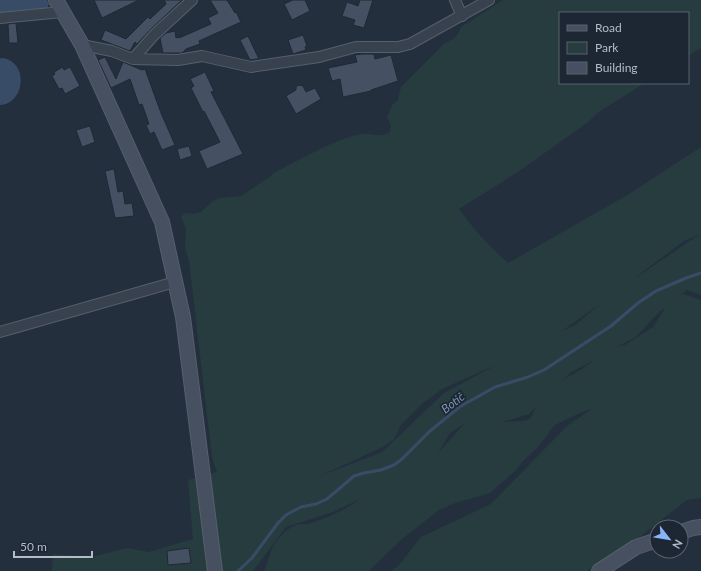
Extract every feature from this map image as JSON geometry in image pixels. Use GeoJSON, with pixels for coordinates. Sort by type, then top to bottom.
{"type":"FeatureCollection","features":[{"type":"Feature","properties":{"kind":"street"},"geometry":{"type":"LineString","coordinates":[[133,60],[154,35],[192,0]]}},
{"type":"Feature","properties":{"kind":"street"},"geometry":{"type":"LineString","coordinates":[[454,0],[462,16]]}},
{"type":"Feature","properties":{"kind":"street"},"geometry":{"type":"LineString","coordinates":[[82,45],[112,51],[133,60],[178,60],[202,56],[251,67],[319,57],[356,47],[398,47],[410,44],[489,0]]}},
{"type":"Feature","properties":{"kind":"street"},"geometry":{"type":"LineString","coordinates":[[0,18],[59,6],[82,45],[162,222],[183,317],[215,571]]}},
{"type":"Feature","properties":{"kind":"street"},"geometry":{"type":"LineString","coordinates":[[0,332],[175,282]]}},
{"type":"Feature","properties":{"kind":"street"},"geometry":{"type":"LineString","coordinates":[[689,529],[701,527]]}},
{"type":"Feature","properties":{"kind":"street"},"geometry":{"type":"LineString","coordinates":[[599,571],[636,547],[649,543]]}},
{"type":"Feature","properties":{"kind":"green space"},"geometry":{"type":"Polygon","coordinates":[[[503,0],[701,0],[701,48],[689,55],[689,12],[559,12],[559,84],[643,84],[597,113],[587,123],[518,172],[459,209],[482,237],[508,263],[629,194],[701,147],[701,295],[687,290],[680,295],[684,294],[701,300],[701,498],[687,500],[663,519],[649,519],[649,530],[628,546],[587,571],[391,571],[399,565],[421,537],[491,504],[567,426],[593,408],[555,425],[537,448],[515,471],[490,493],[455,503],[439,510],[401,540],[369,571],[264,571],[273,546],[287,530],[298,524],[308,524],[327,517],[348,507],[358,500],[333,512],[286,527],[253,571],[52,571],[53,554],[92,557],[127,548],[149,552],[193,539],[188,480],[217,472],[212,458],[189,261],[185,247],[186,229],[181,217],[185,213],[192,214],[201,212],[214,200],[241,196],[275,172],[340,140],[361,134],[383,135],[390,132],[391,125],[387,117],[392,105],[398,100],[401,87],[445,43],[455,37],[461,27],[503,0]],[[700,234],[684,241],[637,277],[700,234]],[[600,304],[562,331],[575,325],[600,304]],[[665,308],[660,311],[636,337],[617,347],[625,345],[653,327],[665,308]],[[594,360],[570,373],[563,380],[582,369],[594,360]],[[496,365],[442,389],[422,404],[401,425],[394,439],[383,447],[320,476],[382,452],[444,393],[496,365]],[[536,407],[529,414],[503,422],[523,421],[530,419],[536,407]],[[465,423],[450,433],[438,453],[465,423]]]}},
{"type":"Feature","properties":{"kind":"water"},"geometry":{"type":"Polygon","coordinates":[[[0,0],[47,0],[49,4],[47,9],[0,13],[0,0]]]}},
{"type":"Feature","properties":{"kind":"water"},"geometry":{"type":"Polygon","coordinates":[[[0,59],[10,61],[16,66],[20,73],[21,82],[15,98],[9,103],[0,105],[0,59]]]}},
{"type":"Feature","properties":{"kind":"building"},"geometry":{"type":"Polygon","coordinates":[[[94,0],[139,0],[102,18],[94,0]]]}},
{"type":"Feature","properties":{"kind":"building"},"geometry":{"type":"Polygon","coordinates":[[[164,0],[182,0],[137,44],[135,42],[130,51],[101,40],[105,30],[126,39],[148,17],[150,19],[166,4],[164,0]]]}},
{"type":"Feature","properties":{"kind":"building"},"geometry":{"type":"Polygon","coordinates":[[[210,0],[227,0],[241,22],[199,41],[200,44],[186,49],[182,53],[163,53],[160,38],[166,33],[175,31],[176,38],[179,38],[211,24],[208,18],[218,13],[210,0]]]}},
{"type":"Feature","properties":{"kind":"building"},"geometry":{"type":"Polygon","coordinates":[[[293,0],[305,0],[310,11],[292,20],[284,4],[293,0]]]}},
{"type":"Feature","properties":{"kind":"building"},"geometry":{"type":"Polygon","coordinates":[[[360,0],[373,0],[364,28],[353,25],[355,20],[342,16],[347,2],[358,6],[360,0]]]}},
{"type":"Feature","properties":{"kind":"building"},"geometry":{"type":"Polygon","coordinates":[[[16,23],[18,43],[9,43],[8,24],[16,23]]]}},
{"type":"Feature","properties":{"kind":"building"},"geometry":{"type":"Polygon","coordinates":[[[303,35],[307,46],[305,47],[306,50],[293,54],[288,40],[303,35]]]}},
{"type":"Feature","properties":{"kind":"building"},"geometry":{"type":"Polygon","coordinates":[[[248,36],[259,59],[250,60],[240,40],[248,36]]]}},
{"type":"Feature","properties":{"kind":"building"},"geometry":{"type":"Polygon","coordinates":[[[374,54],[375,59],[391,55],[398,81],[371,91],[343,97],[340,79],[332,81],[328,68],[357,62],[355,55],[374,54]]]}},
{"type":"Feature","properties":{"kind":"building"},"geometry":{"type":"Polygon","coordinates":[[[105,57],[116,79],[123,62],[142,70],[145,69],[161,113],[175,145],[162,150],[154,132],[150,134],[146,125],[149,124],[142,104],[139,105],[130,79],[111,88],[98,60],[105,57]]]}},
{"type":"Feature","properties":{"kind":"building"},"geometry":{"type":"Polygon","coordinates":[[[63,67],[64,70],[70,67],[80,86],[65,94],[62,88],[59,89],[52,76],[55,74],[54,72],[63,67]]]}},
{"type":"Feature","properties":{"kind":"building"},"geometry":{"type":"Polygon","coordinates":[[[205,72],[214,91],[211,92],[243,154],[207,169],[199,151],[220,142],[191,88],[194,86],[190,79],[205,72]]]}},
{"type":"Feature","properties":{"kind":"building"},"geometry":{"type":"Polygon","coordinates":[[[299,85],[303,86],[306,92],[315,88],[321,99],[296,114],[286,96],[296,90],[296,87],[299,85]]]}},
{"type":"Feature","properties":{"kind":"building"},"geometry":{"type":"Polygon","coordinates":[[[90,126],[95,142],[82,147],[76,130],[90,126]]]}},
{"type":"Feature","properties":{"kind":"building"},"geometry":{"type":"Polygon","coordinates":[[[189,146],[192,156],[180,160],[177,149],[189,146]]]}},
{"type":"Feature","properties":{"kind":"building"},"geometry":{"type":"Polygon","coordinates":[[[114,169],[118,192],[123,191],[125,204],[132,203],[134,216],[115,218],[105,171],[114,169]]]}},
{"type":"Feature","properties":{"kind":"building"},"geometry":{"type":"Polygon","coordinates":[[[189,548],[191,563],[168,565],[167,551],[189,548]]]}},
{"type":"Feature","properties":{"kind":"waterway","name":"Botič"},"geometry":{"type":"LineString","coordinates":[[238,571],[252,558],[278,523],[286,515],[301,507],[316,504],[327,499],[354,476],[381,470],[394,465],[430,431],[461,406],[495,387],[528,377],[544,370],[611,326],[638,303],[656,291],[701,273]]}}]}
